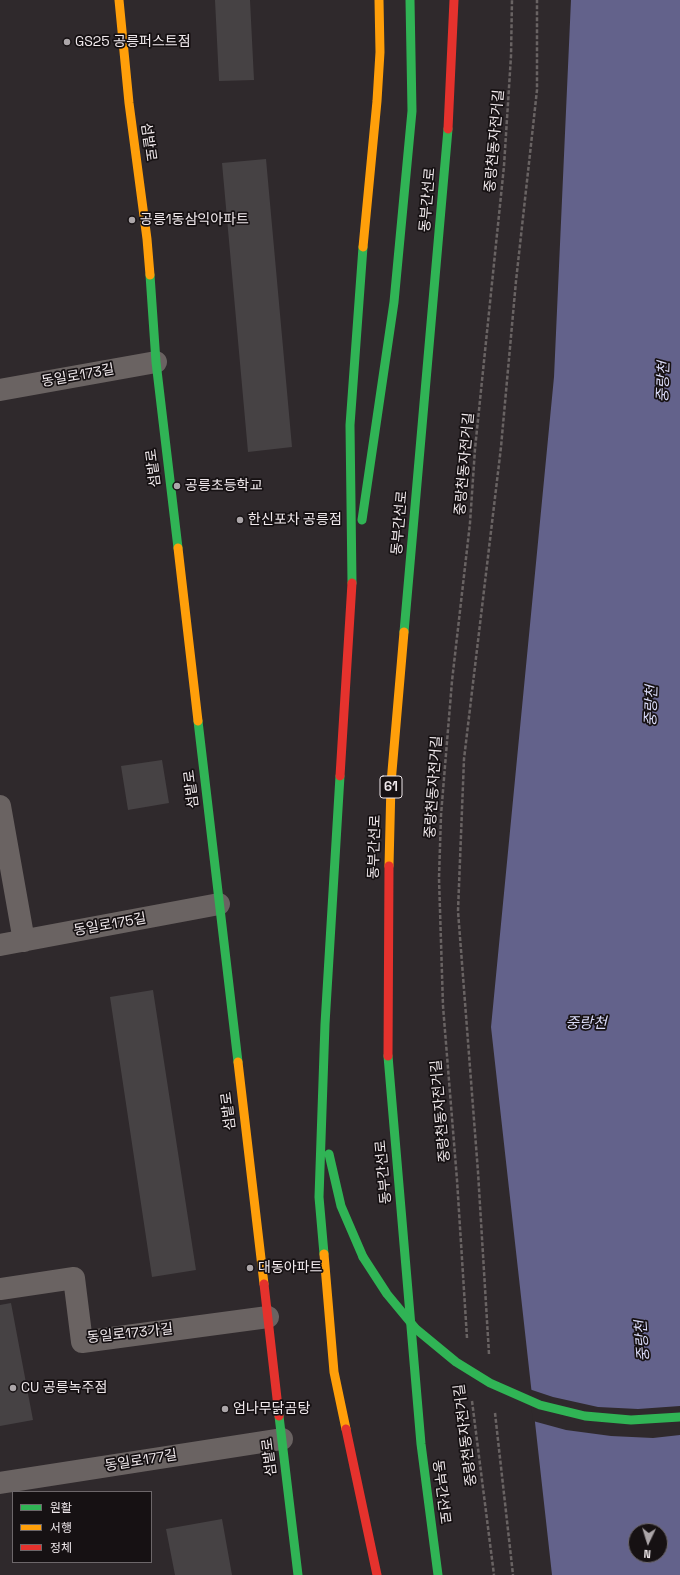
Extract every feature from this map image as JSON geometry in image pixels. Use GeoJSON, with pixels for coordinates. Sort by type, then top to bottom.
{"type":"FeatureCollection","features":[{"type":"Feature","properties":{"kind":"main road","name":"섬밭로"},"geometry":{"type":"LineString","coordinates":[[119,0],[129,103],[147,239],[156,362],[298,1575]]}},
{"type":"Feature","properties":{"kind":"main road"},"geometry":{"type":"LineString","coordinates":[[377,1575],[334,1372],[319,1198],[325,1024],[352,588],[350,425],[365,217],[377,101],[380,52],[379,0]]}},
{"type":"Feature","properties":{"kind":"main road"},"geometry":{"type":"LineString","coordinates":[[352,588],[395,294],[412,111],[410,0]]}},
{"type":"Feature","properties":{"kind":"main road","name":"동부간선로"},"geometry":{"type":"LineString","coordinates":[[438,1575],[421,1444],[387,1042],[388,899],[391,783],[450,105],[454,0]]}},
{"type":"Feature","properties":{"kind":"main road"},"geometry":{"type":"LineString","coordinates":[[324,1085],[331,1169],[341,1206],[363,1257],[384,1291],[416,1329],[456,1362],[497,1387],[540,1405],[585,1416],[631,1420],[680,1417]]}},
{"type":"Feature","properties":{"kind":"street","name":"동일로173길"},"geometry":{"type":"LineString","coordinates":[[0,390],[156,362]]}},
{"type":"Feature","properties":{"kind":"street"},"geometry":{"type":"LineString","coordinates":[[0,806],[24,940]]}},
{"type":"Feature","properties":{"kind":"street","name":"동일로175길"},"geometry":{"type":"LineString","coordinates":[[0,945],[219,904]]}},
{"type":"Feature","properties":{"kind":"street","name":"동일로173가길"},"geometry":{"type":"LineString","coordinates":[[0,1288],[74,1278],[82,1342],[268,1317]]}},
{"type":"Feature","properties":{"kind":"street","name":"동일로177길"},"geometry":{"type":"LineString","coordinates":[[0,1483],[282,1439]]}},
{"type":"Feature","properties":{"kind":"path","name":"중랑천동자전거길"},"geometry":{"type":"LineString","coordinates":[[467,1346],[457,1180],[443,1006],[439,878],[441,815],[452,681],[470,523],[475,449],[508,116],[512,0]]}},
{"type":"Feature","properties":{"kind":"path"},"geometry":{"type":"LineString","coordinates":[[489,1359],[478,1172],[458,911],[464,759],[501,447],[516,281],[537,90],[537,0]]}},
{"type":"Feature","properties":{"kind":"path","name":"중랑천동자전거길"},"geometry":{"type":"LineString","coordinates":[[471,1393],[494,1575]]}},
{"type":"Feature","properties":{"kind":"path"},"geometry":{"type":"LineString","coordinates":[[494,1405],[514,1575]]}},
{"type":"Feature","properties":{"kind":"water","name":"중랑천"},"geometry":{"type":"Polygon","coordinates":[[[571,0],[680,0],[680,1575],[552,1575],[491,1027],[554,377],[571,0]]]}},
{"type":"Feature","properties":{"kind":"pier"},"geometry":{"type":"Polygon","coordinates":[[[529,1389],[553,1397],[598,1407],[638,1409],[680,1406],[680,1435],[653,1438],[611,1436],[566,1430],[533,1421],[529,1389]]]}},
{"type":"Feature","properties":{"kind":"building"},"geometry":{"type":"Polygon","coordinates":[[[215,0],[250,0],[254,80],[219,81],[215,0]]]}},
{"type":"Feature","properties":{"kind":"building"},"geometry":{"type":"Polygon","coordinates":[[[266,159],[292,447],[248,452],[222,163],[266,159]]]}},
{"type":"Feature","properties":{"kind":"building"},"geometry":{"type":"Polygon","coordinates":[[[162,760],[169,803],[128,810],[121,766],[162,760]]]}},
{"type":"Feature","properties":{"kind":"building"},"geometry":{"type":"Polygon","coordinates":[[[153,990],[196,1270],[152,1277],[110,997],[153,990]]]}},
{"type":"Feature","properties":{"kind":"building"},"geometry":{"type":"Polygon","coordinates":[[[11,1303],[33,1420],[0,1426],[0,1305],[11,1303]]]}},
{"type":"Feature","properties":{"kind":"building"},"geometry":{"type":"Polygon","coordinates":[[[222,1519],[232,1575],[175,1575],[166,1529],[222,1519]]]}},
{"type":"Feature","properties":{"kind":"traffic: fast"},"geometry":{"type":"LineString","coordinates":[[362,520],[394,302],[412,111],[410,0]]}},
{"type":"Feature","properties":{"kind":"traffic: fast"},"geometry":{"type":"LineString","coordinates":[[404,632],[448,129]]}},
{"type":"Feature","properties":{"kind":"traffic: fast"},"geometry":{"type":"LineString","coordinates":[[352,583],[350,425],[363,247]]}},
{"type":"Feature","properties":{"kind":"traffic: fast"},"geometry":{"type":"LineString","coordinates":[[150,275],[156,362],[178,548]]}},
{"type":"Feature","properties":{"kind":"traffic: fast"},"geometry":{"type":"LineString","coordinates":[[198,721],[238,1062]]}},
{"type":"Feature","properties":{"kind":"traffic: fast"},"geometry":{"type":"LineString","coordinates":[[324,1254],[319,1197],[325,1024],[340,776]]}},
{"type":"Feature","properties":{"kind":"traffic: fast"},"geometry":{"type":"LineString","coordinates":[[388,1056],[421,1444],[438,1575]]}},
{"type":"Feature","properties":{"kind":"traffic: fast"},"geometry":{"type":"LineString","coordinates":[[329,1154],[341,1206],[363,1257]]}},
{"type":"Feature","properties":{"kind":"traffic: fast"},"geometry":{"type":"LineString","coordinates":[[363,1257],[387,1294],[416,1329],[456,1362],[490,1383],[540,1405],[585,1416],[631,1420],[680,1417]]}},
{"type":"Feature","properties":{"kind":"traffic: fast"},"geometry":{"type":"LineString","coordinates":[[279,1416],[298,1575]]}},
{"type":"Feature","properties":{"kind":"traffic: slow"},"geometry":{"type":"LineString","coordinates":[[119,0],[129,103],[147,239],[150,275]]}},
{"type":"Feature","properties":{"kind":"traffic: slow"},"geometry":{"type":"LineString","coordinates":[[363,247],[377,101],[380,52],[379,0]]}},
{"type":"Feature","properties":{"kind":"traffic: slow"},"geometry":{"type":"LineString","coordinates":[[178,548],[198,721]]}},
{"type":"Feature","properties":{"kind":"traffic: slow"},"geometry":{"type":"LineString","coordinates":[[389,866],[391,783],[404,632]]}},
{"type":"Feature","properties":{"kind":"traffic: slow"},"geometry":{"type":"LineString","coordinates":[[238,1062],[264,1284]]}},
{"type":"Feature","properties":{"kind":"traffic: slow"},"geometry":{"type":"LineString","coordinates":[[324,1254],[334,1372],[346,1429]]}},
{"type":"Feature","properties":{"kind":"traffic: jam"},"geometry":{"type":"LineString","coordinates":[[448,129],[454,0]]}},
{"type":"Feature","properties":{"kind":"traffic: jam"},"geometry":{"type":"LineString","coordinates":[[340,776],[352,583]]}},
{"type":"Feature","properties":{"kind":"traffic: jam"},"geometry":{"type":"LineString","coordinates":[[388,1056],[389,866]]}},
{"type":"Feature","properties":{"kind":"traffic: jam"},"geometry":{"type":"LineString","coordinates":[[264,1284],[279,1416]]}},
{"type":"Feature","properties":{"kind":"traffic: jam"},"geometry":{"type":"LineString","coordinates":[[346,1429],[377,1575]]}},
{"type":"Feature","properties":{"kind":"place","name":"GS25 공릉퍼스트점"},"geometry":{"type":"Point","coordinates":[67,42]}},
{"type":"Feature","properties":{"kind":"place","name":"공릉1동삼익아파트"},"geometry":{"type":"Point","coordinates":[132,220]}},
{"type":"Feature","properties":{"kind":"place","name":"공릉초등학교"},"geometry":{"type":"Point","coordinates":[177,486]}},
{"type":"Feature","properties":{"kind":"place","name":"한신포차 공릉점"},"geometry":{"type":"Point","coordinates":[240,520]}},
{"type":"Feature","properties":{"kind":"place","name":"대동아파트"},"geometry":{"type":"Point","coordinates":[250,1268]}},
{"type":"Feature","properties":{"kind":"place","name":"CU 공릉녹주점"},"geometry":{"type":"Point","coordinates":[13,1388]}},
{"type":"Feature","properties":{"kind":"place","name":"엄나무닭곰탕"},"geometry":{"type":"Point","coordinates":[225,1409]}}]}
